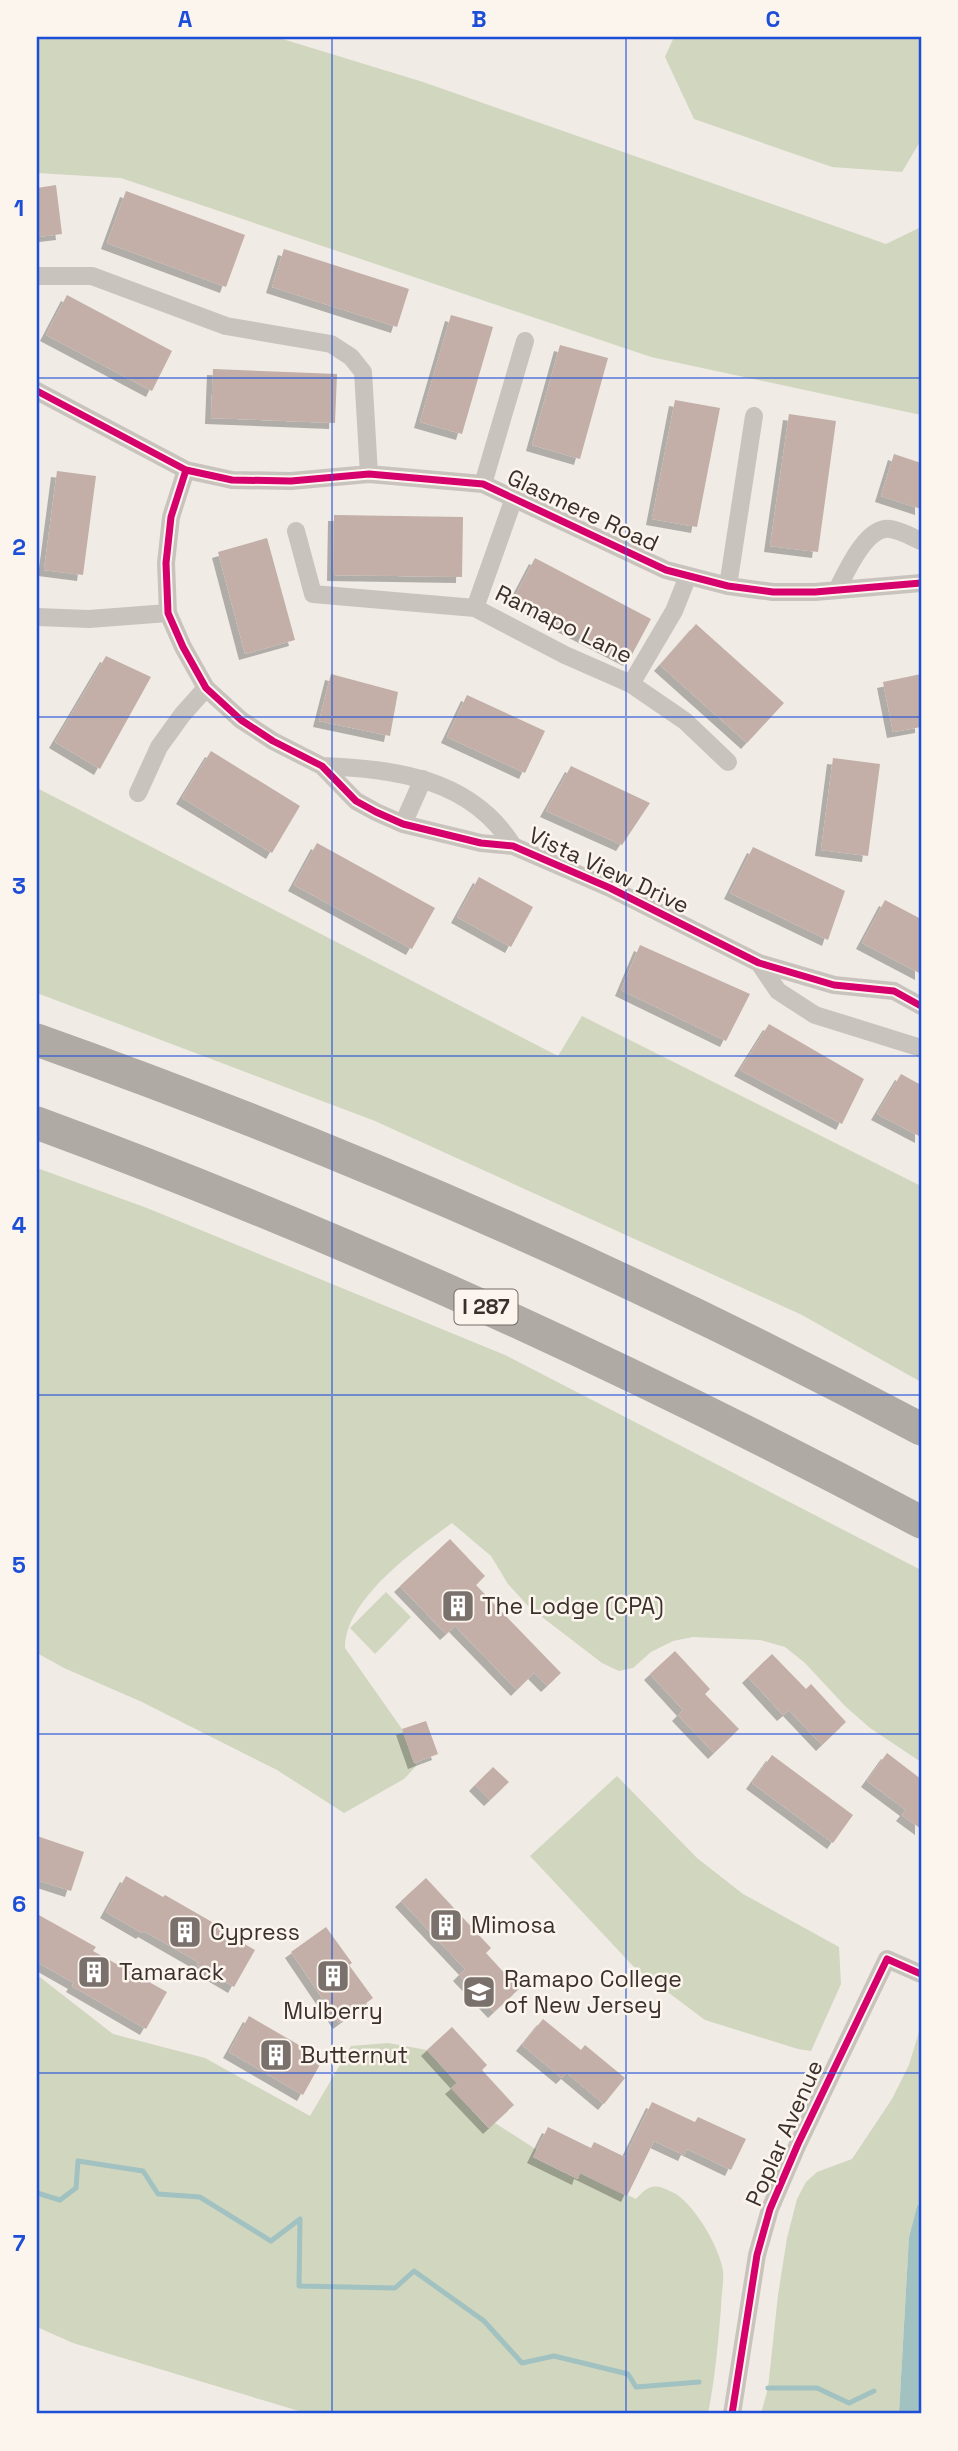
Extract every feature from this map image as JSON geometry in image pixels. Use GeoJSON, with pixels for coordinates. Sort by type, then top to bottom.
{"type":"FeatureCollection","features":[{"type":"Feature","properties":{"kind":"highway"},"geometry":{"type":"LineString","coordinates":[[37,1040],[238,1114],[434,1194],[693,1312],[921,1429]]}},
{"type":"Feature","properties":{"kind":"highway","name":"I 287"},"geometry":{"type":"LineString","coordinates":[[37,1123],[220,1194],[483,1306],[657,1386],[921,1522]]}},
{"type":"Feature","properties":{"kind":"street"},"geometry":{"type":"LineString","coordinates":[[37,276],[92,276],[226,326],[331,344],[351,357],[363,372],[369,474]]}},
{"type":"Feature","properties":{"kind":"street"},"geometry":{"type":"LineString","coordinates":[[483,484],[525,341]]}},
{"type":"Feature","properties":{"kind":"street","name":"Glasmere Road"},"geometry":{"type":"LineString","coordinates":[[37,391],[186,470],[232,480],[291,481],[369,474],[483,484],[666,570],[728,586],[774,592],[921,583]]}},
{"type":"Feature","properties":{"kind":"street"},"geometry":{"type":"LineString","coordinates":[[728,586],[754,416]]}},
{"type":"Feature","properties":{"kind":"street","name":"Vista View Drive"},"geometry":{"type":"LineString","coordinates":[[186,470],[171,517],[166,563],[168,613],[183,648],[206,688],[241,720],[273,741],[321,766],[356,801],[403,824],[481,842],[513,846],[610,888],[759,963],[834,985],[894,991],[921,1006]]}},
{"type":"Feature","properties":{"kind":"street","name":"Ramapo Lane"},"geometry":{"type":"LineString","coordinates":[[475,608],[514,498]]}},
{"type":"Feature","properties":{"kind":"street"},"geometry":{"type":"LineString","coordinates":[[838,590],[863,545],[878,530],[890,529],[921,541]]}},
{"type":"Feature","properties":{"kind":"street","name":"Ramapo Lane"},"geometry":{"type":"LineString","coordinates":[[296,531],[313,594],[475,608],[565,655],[631,684],[685,721],[728,762]]}},
{"type":"Feature","properties":{"kind":"street","name":"Ramapo Lane"},"geometry":{"type":"LineString","coordinates":[[631,684],[674,611],[688,576]]}},
{"type":"Feature","properties":{"kind":"street"},"geometry":{"type":"LineString","coordinates":[[37,617],[89,619],[168,613]]}},
{"type":"Feature","properties":{"kind":"street"},"geometry":{"type":"LineString","coordinates":[[138,793],[159,747],[206,688]]}},
{"type":"Feature","properties":{"kind":"street","name":"Vista View Drive"},"geometry":{"type":"LineString","coordinates":[[321,766],[423,779],[454,790],[485,813],[504,832],[513,846]]}},
{"type":"Feature","properties":{"kind":"street"},"geometry":{"type":"LineString","coordinates":[[403,824],[423,779]]}},
{"type":"Feature","properties":{"kind":"street","name":"Vista View Drive"},"geometry":{"type":"LineString","coordinates":[[759,963],[778,990],[815,1015],[921,1048]]}},
{"type":"Feature","properties":{"kind":"street","name":"Poplar Avenue"},"geometry":{"type":"LineString","coordinates":[[732,2414],[757,2255],[769,2208],[887,1959],[921,1974]]}},
{"type":"Feature","properties":{"kind":"green space"},"geometry":{"type":"Polygon","coordinates":[[[37,37],[276,37],[423,82],[886,244],[921,227],[921,415],[651,357],[121,178],[37,173],[37,37]]]}},
{"type":"Feature","properties":{"kind":"green space"},"geometry":{"type":"Polygon","coordinates":[[[674,37],[921,37],[921,140],[902,172],[832,167],[694,119],[665,57],[674,37]]]}},
{"type":"Feature","properties":{"kind":"green space"},"geometry":{"type":"Polygon","coordinates":[[[37,788],[558,1056],[582,1016],[921,1186],[921,1382],[802,1315],[375,1121],[37,993],[37,788]]]}},
{"type":"Feature","properties":{"kind":"green space"},"geometry":{"type":"Polygon","coordinates":[[[37,1168],[147,1208],[505,1355],[921,1570],[921,1762],[870,1728],[845,1706],[805,1663],[785,1647],[760,1640],[693,1637],[673,1641],[651,1652],[633,1668],[619,1671],[602,1663],[529,1607],[508,1584],[491,1556],[452,1523],[385,1577],[357,1611],[348,1630],[345,1648],[402,1729],[416,1766],[404,1779],[344,1813],[277,1770],[37,1653],[37,1168]]]}},
{"type":"Feature","properties":{"kind":"green space"},"geometry":{"type":"Polygon","coordinates":[[[386,1592],[411,1617],[375,1654],[350,1628],[386,1592]]]}},
{"type":"Feature","properties":{"kind":"green space"},"geometry":{"type":"Polygon","coordinates":[[[617,1776],[697,1858],[743,1894],[839,1947],[841,1984],[811,2051],[705,2020],[633,1966],[530,1856],[617,1776]]]}},
{"type":"Feature","properties":{"kind":"green space"},"geometry":{"type":"Polygon","coordinates":[[[37,1975],[113,2034],[205,2058],[310,2116],[351,2046],[388,2043],[427,2050],[457,2083],[452,2088],[488,2128],[495,2123],[537,2150],[533,2157],[577,2179],[580,2173],[636,2199],[652,2187],[666,2189],[680,2197],[704,2226],[717,2250],[723,2271],[713,2388],[708,2414],[309,2414],[73,2343],[37,2327],[37,1975]]]}},
{"type":"Feature","properties":{"kind":"green space"},"geometry":{"type":"Polygon","coordinates":[[[921,2025],[921,2203],[917,2206],[909,2237],[899,2414],[761,2414],[768,2388],[787,2238],[797,2199],[806,2182],[817,2172],[852,2159],[892,2099],[909,2065],[921,2025]]]}},
{"type":"Feature","properties":{"kind":"water"},"geometry":{"type":"Polygon","coordinates":[[[921,2203],[921,2414],[899,2414],[909,2237],[917,2206],[921,2203]]]}},
{"type":"Feature","properties":{"kind":"building"},"geometry":{"type":"Polygon","coordinates":[[[56,185],[62,234],[37,237],[37,188],[56,185]]]}},
{"type":"Feature","properties":{"kind":"building"},"geometry":{"type":"Polygon","coordinates":[[[126,191],[245,235],[226,287],[107,243],[126,191]]]}},
{"type":"Feature","properties":{"kind":"building"},"geometry":{"type":"Polygon","coordinates":[[[284,249],[409,289],[397,327],[272,287],[284,249]]]}},
{"type":"Feature","properties":{"kind":"building"},"geometry":{"type":"Polygon","coordinates":[[[67,295],[172,351],[152,391],[46,335],[67,295]]]}},
{"type":"Feature","properties":{"kind":"building"},"geometry":{"type":"Polygon","coordinates":[[[451,315],[493,327],[462,434],[420,422],[451,315]]]}},
{"type":"Feature","properties":{"kind":"building"},"geometry":{"type":"Polygon","coordinates":[[[560,345],[608,358],[580,459],[532,445],[560,345]]]}},
{"type":"Feature","properties":{"kind":"building"},"geometry":{"type":"Polygon","coordinates":[[[213,369],[337,374],[335,423],[211,418],[213,369]]]}},
{"type":"Feature","properties":{"kind":"building"},"geometry":{"type":"Polygon","coordinates":[[[675,400],[720,408],[697,527],[652,519],[675,400]]]}},
{"type":"Feature","properties":{"kind":"building"},"geometry":{"type":"Polygon","coordinates":[[[789,414],[836,421],[818,552],[770,546],[789,414]]]}},
{"type":"Feature","properties":{"kind":"building"},"geometry":{"type":"Polygon","coordinates":[[[894,454],[921,463],[921,509],[881,496],[894,454]]]}},
{"type":"Feature","properties":{"kind":"building"},"geometry":{"type":"Polygon","coordinates":[[[57,471],[96,476],[83,575],[44,570],[57,471]]]}},
{"type":"Feature","properties":{"kind":"building"},"geometry":{"type":"Polygon","coordinates":[[[334,515],[463,517],[462,577],[333,575],[334,515]]]}},
{"type":"Feature","properties":{"kind":"building"},"geometry":{"type":"Polygon","coordinates":[[[267,538],[295,640],[245,654],[218,552],[267,538]]]}},
{"type":"Feature","properties":{"kind":"building"},"geometry":{"type":"Polygon","coordinates":[[[535,558],[651,619],[629,660],[513,600],[535,558]]]}},
{"type":"Feature","properties":{"kind":"building"},"geometry":{"type":"Polygon","coordinates":[[[696,624],[784,703],[747,743],[660,665],[696,624]]]}},
{"type":"Feature","properties":{"kind":"building"},"geometry":{"type":"Polygon","coordinates":[[[106,656],[151,677],[100,769],[55,742],[106,656]]]}},
{"type":"Feature","properties":{"kind":"building"},"geometry":{"type":"Polygon","coordinates":[[[331,674],[398,692],[390,736],[319,721],[331,674]]]}},
{"type":"Feature","properties":{"kind":"building"},"geometry":{"type":"Polygon","coordinates":[[[921,674],[921,727],[893,732],[883,682],[921,674]]]}},
{"type":"Feature","properties":{"kind":"building"},"geometry":{"type":"Polygon","coordinates":[[[467,695],[545,731],[525,773],[447,737],[467,695]]]}},
{"type":"Feature","properties":{"kind":"building"},"geometry":{"type":"Polygon","coordinates":[[[211,751],[300,806],[272,853],[182,798],[211,751]]]}},
{"type":"Feature","properties":{"kind":"building"},"geometry":{"type":"Polygon","coordinates":[[[833,758],[880,764],[868,856],[821,850],[833,758]]]}},
{"type":"Feature","properties":{"kind":"building"},"geometry":{"type":"Polygon","coordinates":[[[571,766],[650,803],[622,845],[546,811],[571,766]]]}},
{"type":"Feature","properties":{"kind":"building"},"geometry":{"type":"Polygon","coordinates":[[[317,843],[435,908],[412,949],[294,885],[317,843]]]}},
{"type":"Feature","properties":{"kind":"building"},"geometry":{"type":"Polygon","coordinates":[[[753,847],[845,891],[828,940],[730,893],[753,847]]]}},
{"type":"Feature","properties":{"kind":"building"},"geometry":{"type":"Polygon","coordinates":[[[479,877],[533,907],[511,947],[457,917],[479,877]]]}},
{"type":"Feature","properties":{"kind":"building"},"geometry":{"type":"Polygon","coordinates":[[[885,900],[921,919],[921,974],[862,943],[885,900]]]}},
{"type":"Feature","properties":{"kind":"building"},"geometry":{"type":"Polygon","coordinates":[[[640,945],[750,994],[726,1041],[621,990],[640,945]]]}},
{"type":"Feature","properties":{"kind":"building"},"geometry":{"type":"Polygon","coordinates":[[[769,1024],[864,1079],[842,1124],[740,1070],[769,1024]]]}},
{"type":"Feature","properties":{"kind":"building"},"geometry":{"type":"Polygon","coordinates":[[[901,1074],[921,1085],[921,1137],[877,1114],[901,1074]]]}},
{"type":"Feature","properties":{"kind":"building","name":"The Lodge (CPA)"},"geometry":{"type":"Polygon","coordinates":[[[450,1539],[485,1576],[476,1585],[561,1673],[547,1686],[534,1673],[517,1690],[455,1626],[446,1634],[400,1586],[450,1539]]]}},
{"type":"Feature","properties":{"kind":"building"},"geometry":{"type":"Polygon","coordinates":[[[675,1651],[710,1689],[705,1694],[739,1729],[714,1753],[678,1715],[683,1710],[650,1674],[675,1651]]]}},
{"type":"Feature","properties":{"kind":"building"},"geometry":{"type":"Polygon","coordinates":[[[772,1654],[806,1689],[811,1684],[846,1722],[822,1745],[789,1710],[783,1715],[748,1677],[772,1654]]]}},
{"type":"Feature","properties":{"kind":"building"},"geometry":{"type":"Polygon","coordinates":[[[426,1721],[438,1754],[414,1763],[402,1729],[426,1721]]]}},
{"type":"Feature","properties":{"kind":"building"},"geometry":{"type":"Polygon","coordinates":[[[887,1753],[921,1779],[921,1829],[902,1815],[906,1810],[867,1781],[887,1753]]]}},
{"type":"Feature","properties":{"kind":"building"},"geometry":{"type":"Polygon","coordinates":[[[772,1755],[853,1815],[833,1843],[752,1783],[772,1755]]]}},
{"type":"Feature","properties":{"kind":"building"},"geometry":{"type":"Polygon","coordinates":[[[493,1767],[509,1782],[490,1800],[475,1785],[493,1767]]]}},
{"type":"Feature","properties":{"kind":"building"},"geometry":{"type":"Polygon","coordinates":[[[37,1836],[84,1852],[71,1891],[37,1880],[37,1836]]]}},
{"type":"Feature","properties":{"kind":"building","name":"Cypress"},"geometry":{"type":"Polygon","coordinates":[[[126,1876],[163,1897],[165,1895],[255,1950],[234,1987],[197,1965],[198,1962],[106,1912],[126,1876]]]}},
{"type":"Feature","properties":{"kind":"building","name":"Mimosa"},"geometry":{"type":"Polygon","coordinates":[[[426,1878],[491,1948],[486,1953],[519,1989],[494,2012],[459,1975],[465,1969],[401,1901],[426,1878]]]}},
{"type":"Feature","properties":{"kind":"building","name":"Tamarack"},"geometry":{"type":"Polygon","coordinates":[[[37,1914],[96,1947],[93,1951],[167,1992],[146,2029],[72,1986],[74,1983],[37,1962],[37,1914]]]}},
{"type":"Feature","properties":{"kind":"building","name":"Mulberry"},"geometry":{"type":"Polygon","coordinates":[[[326,1927],[373,1998],[339,2023],[291,1952],[326,1927]]]}},
{"type":"Feature","properties":{"kind":"building","name":"Butternut"},"geometry":{"type":"Polygon","coordinates":[[[249,2016],[323,2059],[303,2095],[229,2052],[249,2016]]]}},
{"type":"Feature","properties":{"kind":"building"},"geometry":{"type":"Polygon","coordinates":[[[543,2019],[581,2050],[585,2045],[625,2078],[604,2104],[567,2073],[562,2078],[522,2045],[543,2019]]]}},
{"type":"Feature","properties":{"kind":"building"},"geometry":{"type":"Polygon","coordinates":[[[452,2027],[487,2065],[482,2070],[514,2105],[489,2128],[451,2088],[457,2083],[427,2050],[452,2027]]]}},
{"type":"Feature","properties":{"kind":"building"},"geometry":{"type":"Polygon","coordinates":[[[652,2102],[695,2122],[698,2117],[746,2139],[731,2170],[687,2149],[684,2155],[654,2141],[627,2196],[580,2173],[578,2179],[533,2157],[548,2127],[591,2148],[594,2142],[625,2157],[652,2102]]]}},
{"type":"Feature","properties":{"kind":"waterway"},"geometry":{"type":"LineString","coordinates":[[37,2193],[60,2200],[76,2188],[78,2161],[143,2171],[158,2194],[200,2197],[271,2241],[300,2219],[299,2286],[395,2288],[414,2271],[484,2321],[522,2363],[554,2356],[628,2374],[636,2387],[699,2382]]}},
{"type":"Feature","properties":{"kind":"waterway"},"geometry":{"type":"LineString","coordinates":[[768,2388],[817,2388],[849,2403],[874,2391]]}},
{"type":"Feature","properties":{"kind":"cycle path"},"geometry":{"type":"LineString","coordinates":[[37,391],[186,470],[232,480],[291,481],[369,474],[483,484],[666,570],[728,586],[773,592],[815,592],[921,583]]}},
{"type":"Feature","properties":{"kind":"cycle path"},"geometry":{"type":"LineString","coordinates":[[186,470],[171,517],[166,563],[168,613],[206,688],[241,720],[273,741],[322,766],[356,801],[403,824],[481,843],[513,846],[610,888],[759,963],[834,985],[894,991],[921,1006]]}},
{"type":"Feature","properties":{"kind":"cycle path"},"geometry":{"type":"LineString","coordinates":[[732,2414],[757,2255],[770,2209],[798,2144],[887,1959],[921,1974]]}},
{"type":"Feature","properties":{"kind":"place","name":"The Lodge (CPA)"},"geometry":{"type":"Point","coordinates":[458,1606]}},
{"type":"Feature","properties":{"kind":"place","name":"Mimosa"},"geometry":{"type":"Point","coordinates":[446,1925]}},
{"type":"Feature","properties":{"kind":"place","name":"Cypress"},"geometry":{"type":"Point","coordinates":[185,1932]}},
{"type":"Feature","properties":{"kind":"place","name":"Tamarack"},"geometry":{"type":"Point","coordinates":[94,1972]}},
{"type":"Feature","properties":{"kind":"place","name":"Mulberry"},"geometry":{"type":"Point","coordinates":[333,1976]}},
{"type":"Feature","properties":{"kind":"place","name":"Ramapo College of New Jersey"},"geometry":{"type":"Point","coordinates":[479,1992]}},
{"type":"Feature","properties":{"kind":"place","name":"Butternut"},"geometry":{"type":"Point","coordinates":[276,2055]}}]}
